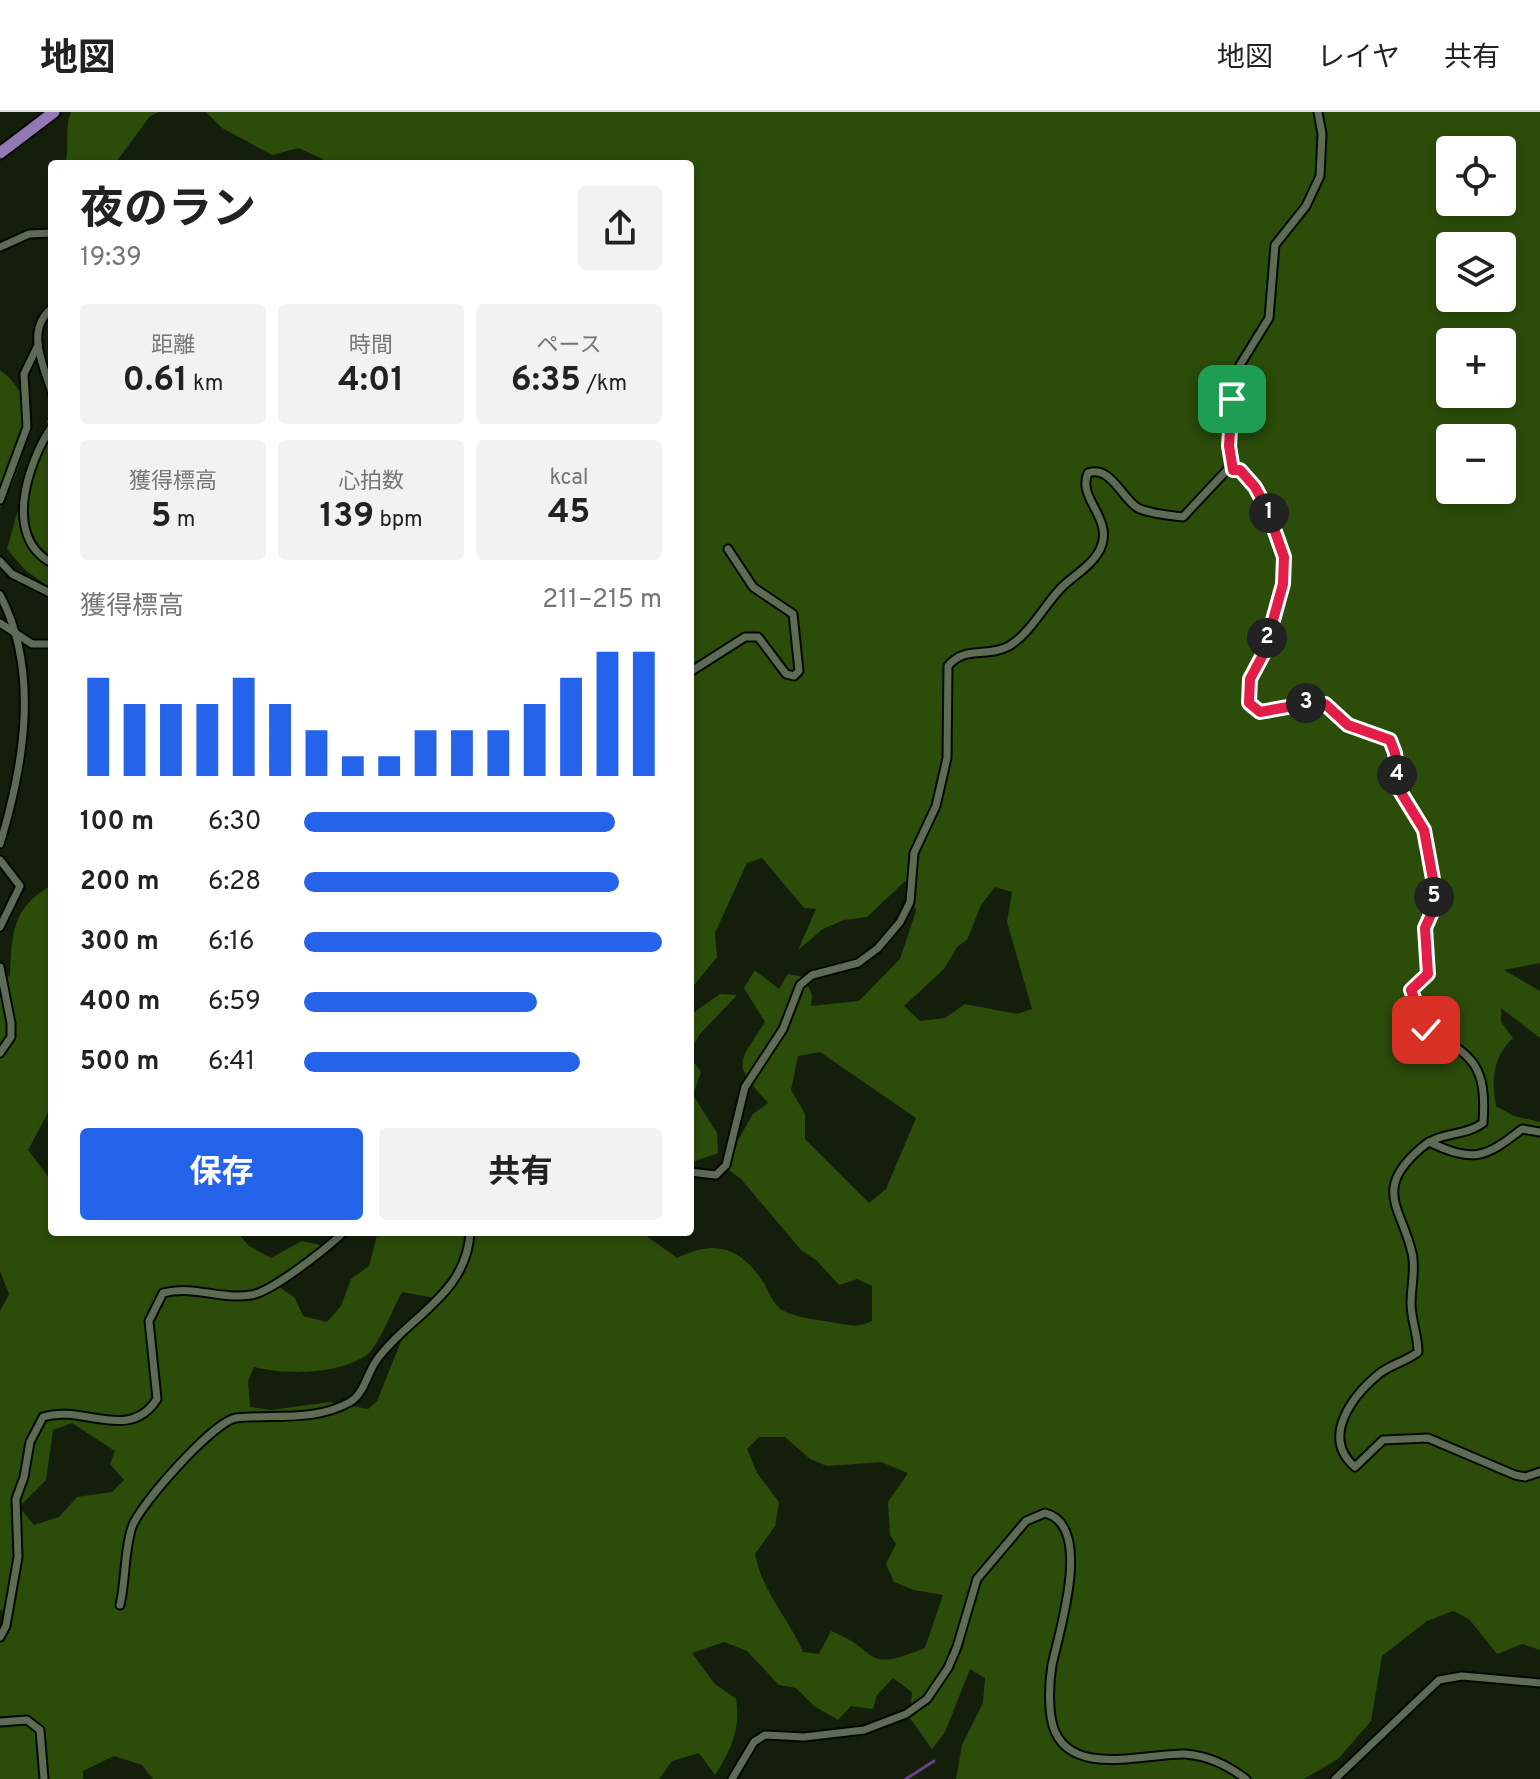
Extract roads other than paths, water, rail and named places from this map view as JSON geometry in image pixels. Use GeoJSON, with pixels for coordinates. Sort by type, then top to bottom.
{"type":"FeatureCollection","features":[{"type":"Feature","properties":{"kind":"main road"},"geometry":{"type":"LineString","coordinates":[[0,153],[54,112]]}},
{"type":"Feature","properties":{"kind":"street"},"geometry":{"type":"LineString","coordinates":[[1233,470],[1229,446],[1233,392],[1240,365],[1269,318],[1275,245],[1306,206],[1320,176],[1322,134],[1318,112]]}},
{"type":"Feature","properties":{"kind":"street"},"geometry":{"type":"LineString","coordinates":[[0,247],[29,234],[48,233]]}},
{"type":"Feature","properties":{"kind":"street"},"geometry":{"type":"LineString","coordinates":[[48,313],[37,326],[38,345],[48,379]]}},
{"type":"Feature","properties":{"kind":"street"},"geometry":{"type":"LineString","coordinates":[[0,500],[27,427],[24,374],[38,345]]}},
{"type":"Feature","properties":{"kind":"street"},"geometry":{"type":"LineString","coordinates":[[48,434],[30,469],[25,512],[33,550],[48,560]]}},
{"type":"Feature","properties":{"kind":"street"},"geometry":{"type":"LineString","coordinates":[[694,1172],[716,1175],[726,1165],[745,1087],[783,1029],[800,985],[812,975],[858,963],[878,948],[900,922],[910,902],[914,853],[936,806],[947,758],[948,666],[965,653],[996,651],[1015,642],[1063,586],[1099,553],[1104,528],[1087,492],[1088,473],[1098,472],[1114,482],[1138,508],[1183,517],[1197,506],[1209,487],[1227,470],[1240,470],[1255,487],[1284,557],[1283,584],[1264,653],[1250,679],[1249,703],[1260,712],[1310,703],[1325,704],[1348,725],[1390,740],[1395,753],[1400,791],[1424,830],[1435,890],[1433,910],[1425,928],[1428,974],[1411,990],[1411,997],[1426,1030],[1469,1054],[1481,1076],[1485,1095],[1483,1123],[1473,1130],[1446,1134],[1429,1142],[1404,1168],[1393,1189],[1392,1203],[1413,1254],[1411,1305],[1418,1352],[1405,1362],[1382,1372],[1356,1398],[1340,1420],[1340,1444],[1347,1460],[1355,1467],[1383,1440],[1428,1438],[1515,1475],[1525,1477],[1540,1472]]}},
{"type":"Feature","properties":{"kind":"street"},"geometry":{"type":"LineString","coordinates":[[694,669],[745,637],[758,637],[786,674],[794,676],[799,671],[793,614],[753,587],[728,549]]}},
{"type":"Feature","properties":{"kind":"street"},"geometry":{"type":"LineString","coordinates":[[0,561],[12,574],[48,592]]}},
{"type":"Feature","properties":{"kind":"street"},"geometry":{"type":"LineString","coordinates":[[0,595],[19,637],[24,709],[21,764],[0,844]]}},
{"type":"Feature","properties":{"kind":"street"},"geometry":{"type":"LineString","coordinates":[[0,623],[32,644],[48,644]]}},
{"type":"Feature","properties":{"kind":"street"},"geometry":{"type":"LineString","coordinates":[[0,860],[20,886],[0,927]]}},
{"type":"Feature","properties":{"kind":"street"},"geometry":{"type":"LineString","coordinates":[[0,967],[11,1037],[0,1053]]}},
{"type":"Feature","properties":{"kind":"street"},"geometry":{"type":"LineString","coordinates":[[1429,1142],[1460,1155],[1477,1157],[1491,1153],[1522,1129],[1540,1132]]}},
{"type":"Feature","properties":{"kind":"street"},"geometry":{"type":"LineString","coordinates":[[0,1637],[6,1626],[18,1557],[16,1499],[24,1477],[30,1442],[43,1417],[56,1413],[75,1414],[123,1423],[142,1415],[157,1399],[149,1321],[163,1293],[203,1290],[252,1295],[301,1266],[339,1236]]}},
{"type":"Feature","properties":{"kind":"street"},"geometry":{"type":"LineString","coordinates":[[120,1605],[132,1526],[142,1508],[210,1433],[235,1418],[304,1417],[358,1396],[374,1364],[393,1340],[443,1298],[469,1249],[470,1236]]}},
{"type":"Feature","properties":{"kind":"street"},"geometry":{"type":"LineString","coordinates":[[732,1779],[754,1742],[765,1735],[815,1736],[864,1730],[906,1714],[927,1699],[957,1647],[977,1579],[1026,1521],[1045,1513],[1064,1526],[1070,1547],[1067,1598],[1051,1679],[1051,1710],[1059,1739],[1086,1758],[1107,1761],[1186,1754],[1219,1762],[1246,1779]]}},
{"type":"Feature","properties":{"kind":"street"},"geometry":{"type":"LineString","coordinates":[[1335,1779],[1439,1680],[1462,1676],[1540,1683]]}},
{"type":"Feature","properties":{"kind":"street"},"geometry":{"type":"LineString","coordinates":[[0,1722],[27,1720],[40,1730],[44,1779]]}},
{"type":"Feature","properties":{"kind":"waterway"},"geometry":{"type":"LineString","coordinates":[[906,1779],[934,1761]]}}]}
